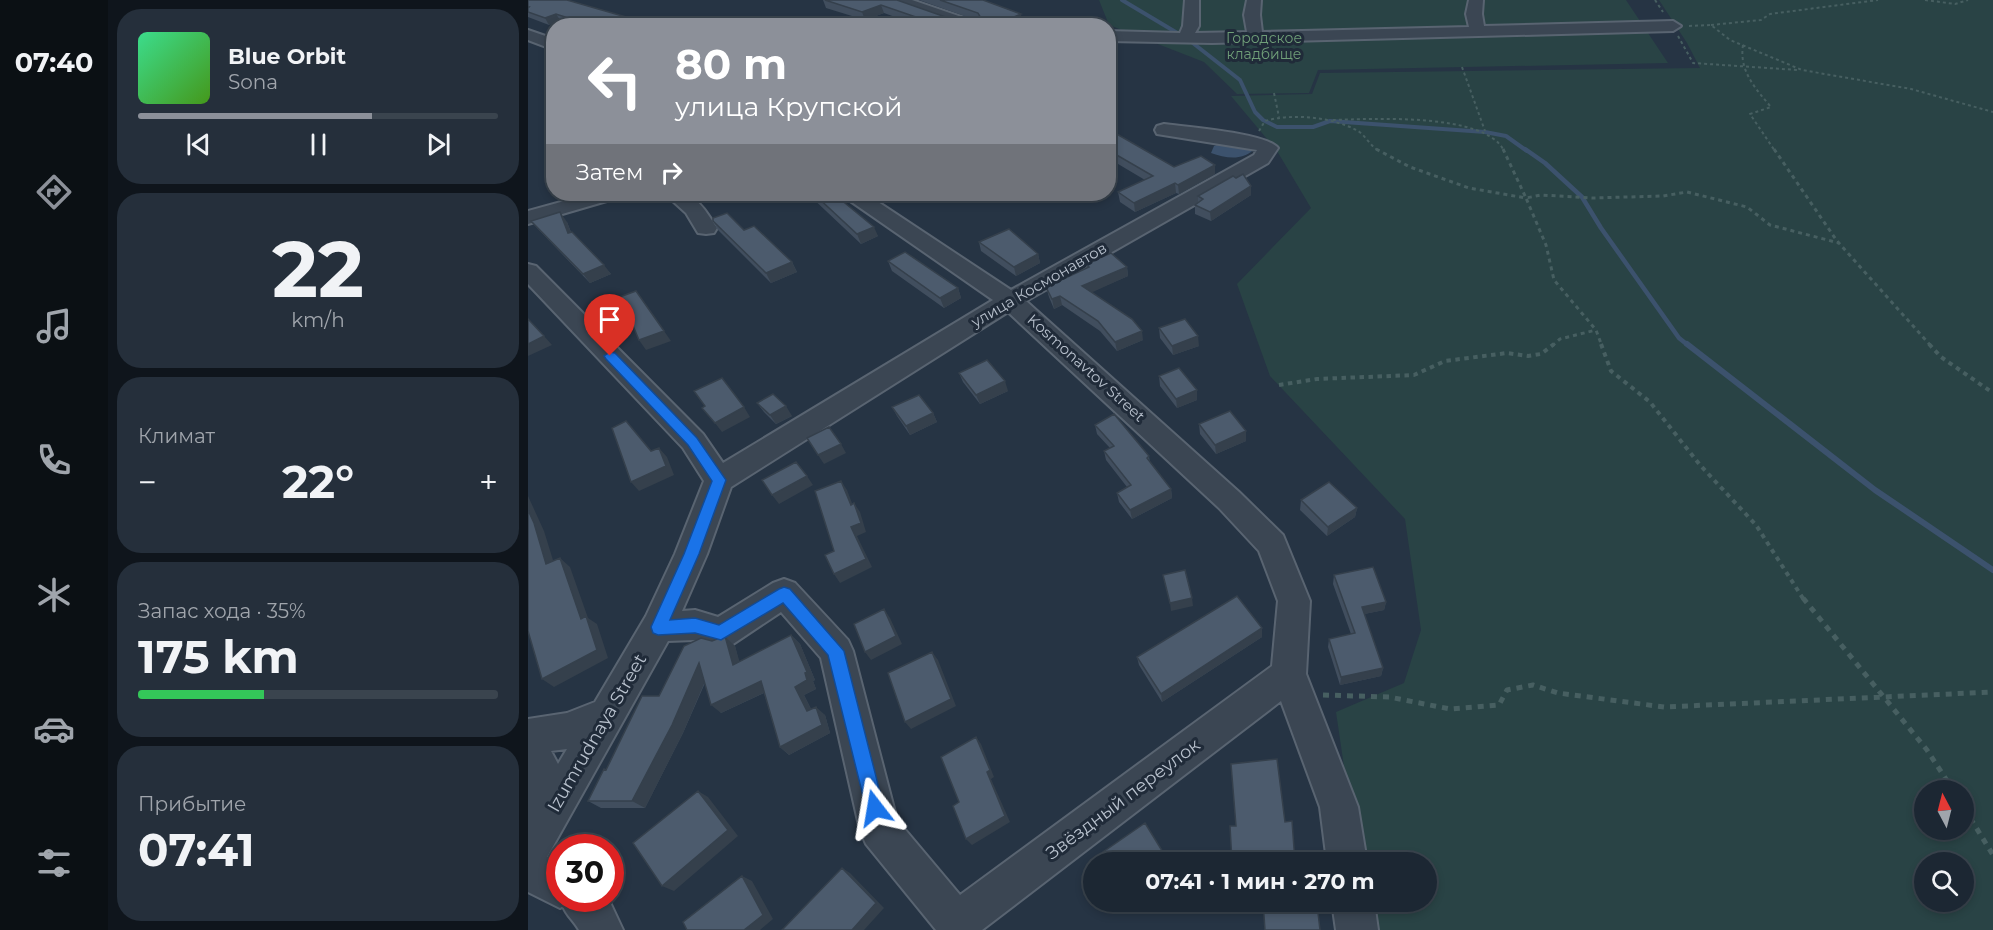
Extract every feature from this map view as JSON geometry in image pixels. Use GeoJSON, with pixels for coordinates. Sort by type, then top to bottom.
{"type":"FeatureCollection","features":[{"type":"Feature","properties":{"kind":"street"},"geometry":{"type":"LineString","coordinates":[[897,0],[950,18]]}},
{"type":"Feature","properties":{"kind":"street"},"geometry":{"type":"LineString","coordinates":[[1186,36],[1191,26],[1192,0]]}},
{"type":"Feature","properties":{"kind":"street"},"geometry":{"type":"LineString","coordinates":[[1254,0],[1251,15],[1255,37]]}},
{"type":"Feature","properties":{"kind":"street"},"geometry":{"type":"LineString","coordinates":[[1476,0],[1474,14],[1477,30]]}},
{"type":"Feature","properties":{"kind":"street"},"geometry":{"type":"LineString","coordinates":[[1116,36],[1255,37],[1673,26]]}},
{"type":"Feature","properties":{"kind":"street"},"geometry":{"type":"LineString","coordinates":[[528,35],[546,42]]}},
{"type":"Feature","properties":{"kind":"street","name":"улица Космонавтов"},"geometry":{"type":"LineString","coordinates":[[720,480],[1010,300],[1261,159],[1268,148],[1258,143],[1164,130]]}},
{"type":"Feature","properties":{"kind":"street"},"geometry":{"type":"LineString","coordinates":[[528,218],[586,201]]}},
{"type":"Feature","properties":{"kind":"street"},"geometry":{"type":"LineString","coordinates":[[684,201],[694,209],[706,228]]}},
{"type":"Feature","properties":{"kind":"street","name":"Kosmonavtov Street"},"geometry":{"type":"LineString","coordinates":[[863,201],[1010,300],[1229,500],[1272,543],[1294,601],[1289,674]]}},
{"type":"Feature","properties":{"kind":"street"},"geometry":{"type":"LineString","coordinates":[[528,271],[693,441],[720,480]]}},
{"type":"Feature","properties":{"kind":"street","name":"Izumrudnaya Street"},"geometry":{"type":"LineString","coordinates":[[530,854],[658,627],[691,554],[720,480]]}},
{"type":"Feature","properties":{"kind":"street"},"geometry":{"type":"LineString","coordinates":[[658,627],[695,626],[721,633],[784,593],[836,651],[880,830],[957,927]]}},
{"type":"Feature","properties":{"kind":"street"},"geometry":{"type":"LineString","coordinates":[[1289,674],[1339,807],[1346,852]]}},
{"type":"Feature","properties":{"kind":"street","name":"Звёздный переулок"},"geometry":{"type":"LineString","coordinates":[[957,927],[1289,674]]}},
{"type":"Feature","properties":{"kind":"street"},"geometry":{"type":"LineString","coordinates":[[528,737],[567,731],[610,713]]}},
{"type":"Feature","properties":{"kind":"street"},"geometry":{"type":"LineString","coordinates":[[528,747],[543,774],[530,854],[546,872]]}},
{"type":"Feature","properties":{"kind":"street"},"geometry":{"type":"LineString","coordinates":[[592,912],[602,930]]}},
{"type":"Feature","properties":{"kind":"street"},"geometry":{"type":"LineString","coordinates":[[1354,912],[1357,930]]}},
{"type":"Feature","properties":{"kind":"path"},"geometry":{"type":"LineString","coordinates":[[1840,0],[1846,2]]}},
{"type":"Feature","properties":{"kind":"path"},"geometry":{"type":"LineString","coordinates":[[1673,26],[1761,20],[1770,14],[1804,11],[1846,2],[1878,0]]}},
{"type":"Feature","properties":{"kind":"path"},"geometry":{"type":"LineString","coordinates":[[1925,0],[1955,4],[1968,0]]}},
{"type":"Feature","properties":{"kind":"path"},"geometry":{"type":"LineString","coordinates":[[1711,25],[1730,40],[1802,70]]}},
{"type":"Feature","properties":{"kind":"path"},"geometry":{"type":"LineString","coordinates":[[1743,45],[1740,58],[1747,77],[1771,107],[1750,114],[1839,243],[1941,357],[1993,393]]}},
{"type":"Feature","properties":{"kind":"path"},"geometry":{"type":"LineString","coordinates":[[1692,63],[1802,70],[1911,89],[1993,112]]}},
{"type":"Feature","properties":{"kind":"path"},"geometry":{"type":"LineString","coordinates":[[1462,67],[1485,132]]}},
{"type":"Feature","properties":{"kind":"path"},"geometry":{"type":"LineString","coordinates":[[1274,93],[1279,117]]}},
{"type":"Feature","properties":{"kind":"path"},"geometry":{"type":"LineString","coordinates":[[1265,122],[1279,117],[1329,121],[1401,119],[1463,124],[1485,132],[1502,146],[1546,244],[1554,280],[1596,330],[1611,371],[1650,402],[1700,465],[1756,525],[1805,601],[1927,750],[1946,780]]}},
{"type":"Feature","properties":{"kind":"path"},"geometry":{"type":"LineString","coordinates":[[1329,121],[1360,132],[1372,147],[1410,167],[1469,188],[1526,198],[1540,195],[1592,198],[1663,196],[1687,192],[1747,207],[1770,225],[1839,243]]}},
{"type":"Feature","properties":{"kind":"path"},"geometry":{"type":"LineString","coordinates":[[1279,385],[1317,379],[1414,375],[1445,361],[1507,353],[1528,356],[1541,354],[1560,339],[1596,330]]}},
{"type":"Feature","properties":{"kind":"path"},"geometry":{"type":"LineString","coordinates":[[1289,674],[1322,695],[1389,697],[1450,709],[1499,705],[1507,690],[1533,685],[1558,693],[1664,706],[1993,692]]}},
{"type":"Feature","properties":{"kind":"path"},"geometry":{"type":"LineString","coordinates":[[1974,824],[1993,855]]}},
{"type":"Feature","properties":{"kind":"green space","name":"Городское кладбище"},"geometry":{"type":"Polygon","coordinates":[[[1099,0],[1626,0],[1668,63],[1318,70],[1309,93],[1237,94],[1204,62],[1116,28],[1116,18],[1106,18],[1099,0]]]}},
{"type":"Feature","properties":{"kind":"green space"},"geometry":{"type":"Polygon","coordinates":[[[1659,0],[1993,0],[1993,930],[1369,930],[1366,912],[1437,912],[1437,852],[1357,852],[1336,712],[1404,683],[1421,630],[1405,519],[1270,376],[1237,284],[1311,208],[1277,151],[1231,96],[1312,94],[1320,73],[1700,68],[1659,0]]]}},
{"type":"Feature","properties":{"kind":"water"},"geometry":{"type":"Polygon","coordinates":[[[1224,142],[1252,145],[1253,150],[1244,156],[1233,158],[1211,153],[1214,146],[1224,142]]]}},
{"type":"Feature","properties":{"kind":"building"},"geometry":{"type":"Polygon","coordinates":[[[528,0],[567,0],[626,17],[568,18],[556,14],[545,18],[528,12],[528,0]]]}},
{"type":"Feature","properties":{"kind":"building"},"geometry":{"type":"Polygon","coordinates":[[[825,0],[897,0],[948,18],[919,18],[881,5],[862,12],[825,0]]]}},
{"type":"Feature","properties":{"kind":"building"},"geometry":{"type":"Polygon","coordinates":[[[940,0],[983,0],[1021,14],[1011,18],[981,18],[978,13],[940,0]]]}},
{"type":"Feature","properties":{"kind":"building"},"geometry":{"type":"Polygon","coordinates":[[[1116,134],[1174,167],[1201,156],[1215,165],[1178,185],[1175,183],[1134,203],[1118,192],[1153,176],[1116,155],[1116,134]]]}},
{"type":"Feature","properties":{"kind":"building"},"geometry":{"type":"Polygon","coordinates":[[[1243,174],[1251,186],[1210,212],[1195,205],[1203,199],[1198,196],[1233,176],[1236,178],[1243,174]]]}},
{"type":"Feature","properties":{"kind":"building"},"geometry":{"type":"Polygon","coordinates":[[[822,201],[842,201],[874,227],[857,234],[822,201]]]}},
{"type":"Feature","properties":{"kind":"building"},"geometry":{"type":"Polygon","coordinates":[[[560,212],[568,233],[572,232],[604,265],[583,274],[531,221],[560,212]]]}},
{"type":"Feature","properties":{"kind":"building"},"geometry":{"type":"Polygon","coordinates":[[[727,213],[744,230],[754,226],[792,262],[766,273],[713,221],[713,218],[727,213]]]}},
{"type":"Feature","properties":{"kind":"building"},"geometry":{"type":"Polygon","coordinates":[[[1009,229],[1038,254],[1014,267],[979,242],[1009,229]]]}},
{"type":"Feature","properties":{"kind":"building"},"geometry":{"type":"Polygon","coordinates":[[[905,252],[958,288],[940,298],[888,261],[905,252]]]}},
{"type":"Feature","properties":{"kind":"building"},"geometry":{"type":"Polygon","coordinates":[[[1111,253],[1127,267],[1082,286],[1132,319],[1142,331],[1115,342],[1098,321],[1060,296],[1052,299],[1046,287],[1089,267],[1086,264],[1111,253]]]}},
{"type":"Feature","properties":{"kind":"building"},"geometry":{"type":"Polygon","coordinates":[[[636,291],[664,331],[639,340],[629,316],[617,298],[636,291]]]}},
{"type":"Feature","properties":{"kind":"building"},"geometry":{"type":"Polygon","coordinates":[[[528,319],[544,336],[528,344],[528,319]]]}},
{"type":"Feature","properties":{"kind":"building"},"geometry":{"type":"Polygon","coordinates":[[[1185,319],[1198,336],[1172,346],[1159,328],[1185,319]]]}},
{"type":"Feature","properties":{"kind":"building"},"geometry":{"type":"Polygon","coordinates":[[[987,360],[1005,381],[976,395],[959,373],[987,360]]]}},
{"type":"Feature","properties":{"kind":"building"},"geometry":{"type":"Polygon","coordinates":[[[1179,368],[1197,390],[1176,399],[1159,376],[1179,368]]]}},
{"type":"Feature","properties":{"kind":"building"},"geometry":{"type":"Polygon","coordinates":[[[722,378],[744,407],[715,423],[702,408],[705,406],[694,391],[722,378]]]}},
{"type":"Feature","properties":{"kind":"building"},"geometry":{"type":"Polygon","coordinates":[[[773,394],[786,406],[770,415],[757,403],[773,394]]]}},
{"type":"Feature","properties":{"kind":"building"},"geometry":{"type":"Polygon","coordinates":[[[919,395],[933,413],[906,426],[892,407],[919,395]]]}},
{"type":"Feature","properties":{"kind":"building"},"geometry":{"type":"Polygon","coordinates":[[[1230,411],[1246,431],[1215,445],[1199,424],[1230,411]]]}},
{"type":"Feature","properties":{"kind":"building"},"geometry":{"type":"Polygon","coordinates":[[[1114,414],[1149,456],[1147,458],[1171,489],[1130,510],[1117,493],[1131,485],[1104,451],[1114,446],[1095,425],[1114,414]]]}},
{"type":"Feature","properties":{"kind":"building"},"geometry":{"type":"Polygon","coordinates":[[[626,421],[651,451],[659,448],[666,466],[631,482],[612,428],[626,421]]]}},
{"type":"Feature","properties":{"kind":"building"},"geometry":{"type":"Polygon","coordinates":[[[829,427],[841,444],[818,455],[807,438],[829,427]]]}},
{"type":"Feature","properties":{"kind":"building"},"geometry":{"type":"Polygon","coordinates":[[[796,462],[807,476],[772,495],[762,480],[796,462]]]}},
{"type":"Feature","properties":{"kind":"building"},"geometry":{"type":"Polygon","coordinates":[[[841,481],[851,505],[854,503],[861,523],[851,527],[866,559],[834,574],[825,555],[834,551],[815,491],[841,481]]]}},
{"type":"Feature","properties":{"kind":"building"},"geometry":{"type":"Polygon","coordinates":[[[1329,482],[1357,508],[1328,527],[1301,500],[1329,482]]]}},
{"type":"Feature","properties":{"kind":"building"},"geometry":{"type":"Polygon","coordinates":[[[528,510],[546,564],[560,558],[581,619],[586,616],[597,650],[542,679],[528,631],[528,510]]]}},
{"type":"Feature","properties":{"kind":"building"},"geometry":{"type":"Polygon","coordinates":[[[1373,567],[1386,602],[1362,607],[1383,668],[1341,677],[1329,639],[1355,633],[1334,575],[1373,567]]]}},
{"type":"Feature","properties":{"kind":"building"},"geometry":{"type":"Polygon","coordinates":[[[1185,570],[1192,598],[1170,603],[1163,575],[1185,570]]]}},
{"type":"Feature","properties":{"kind":"building"},"geometry":{"type":"Polygon","coordinates":[[[1237,596],[1262,628],[1161,694],[1137,657],[1237,596]]]}},
{"type":"Feature","properties":{"kind":"building"},"geometry":{"type":"Polygon","coordinates":[[[884,609],[896,636],[865,652],[854,624],[884,609]]]}},
{"type":"Feature","properties":{"kind":"building"},"geometry":{"type":"Polygon","coordinates":[[[791,635],[807,672],[805,673],[807,680],[795,687],[807,711],[816,707],[822,725],[780,747],[761,681],[711,705],[699,663],[672,725],[632,801],[588,801],[604,769],[606,770],[642,696],[659,696],[684,646],[701,638],[712,641],[725,636],[733,665],[791,635]]]}},
{"type":"Feature","properties":{"kind":"building"},"geometry":{"type":"Polygon","coordinates":[[[932,652],[951,699],[905,722],[888,673],[932,652]]]}},
{"type":"Feature","properties":{"kind":"building"},"geometry":{"type":"Polygon","coordinates":[[[976,737],[1005,816],[966,839],[953,806],[959,802],[941,757],[976,737]]]}},
{"type":"Feature","properties":{"kind":"building"},"geometry":{"type":"Polygon","coordinates":[[[1277,759],[1285,822],[1292,821],[1294,852],[1231,852],[1230,826],[1236,826],[1231,764],[1277,759]]]}},
{"type":"Feature","properties":{"kind":"building"},"geometry":{"type":"Polygon","coordinates":[[[698,791],[728,830],[662,886],[633,843],[698,791]]]}},
{"type":"Feature","properties":{"kind":"building"},"geometry":{"type":"Polygon","coordinates":[[[1145,823],[1163,852],[1103,852],[1145,823]]]}},
{"type":"Feature","properties":{"kind":"building"},"geometry":{"type":"Polygon","coordinates":[[[842,868],[876,903],[852,930],[782,930],[842,868]]]}},
{"type":"Feature","properties":{"kind":"building"},"geometry":{"type":"Polygon","coordinates":[[[742,876],[763,915],[744,930],[687,930],[683,922],[742,876]]]}},
{"type":"Feature","properties":{"kind":"building"},"geometry":{"type":"Polygon","coordinates":[[[1264,912],[1318,912],[1320,930],[1265,930],[1264,912]]]}},
{"type":"Feature","properties":{"kind":"waterway"},"geometry":{"type":"LineString","coordinates":[[1122,0],[1189,40],[1240,80],[1255,112],[1263,120],[1277,127],[1313,127],[1330,121],[1485,132],[1506,136],[1527,151]]}},
{"type":"Feature","properties":{"kind":"waterway"},"geometry":{"type":"LineString","coordinates":[[1525,149],[1545,163],[1582,197],[1601,228],[1679,338],[1689,346]]}},
{"type":"Feature","properties":{"kind":"waterway"},"geometry":{"type":"LineString","coordinates":[[1687,344],[1875,490],[1993,570]]}},
{"type":"Feature","properties":{"kind":"route"},"geometry":{"type":"LineString","coordinates":[[610,356],[693,441],[720,480],[691,554],[658,627],[695,626],[721,633],[784,593],[836,651],[875,808]]}}]}
